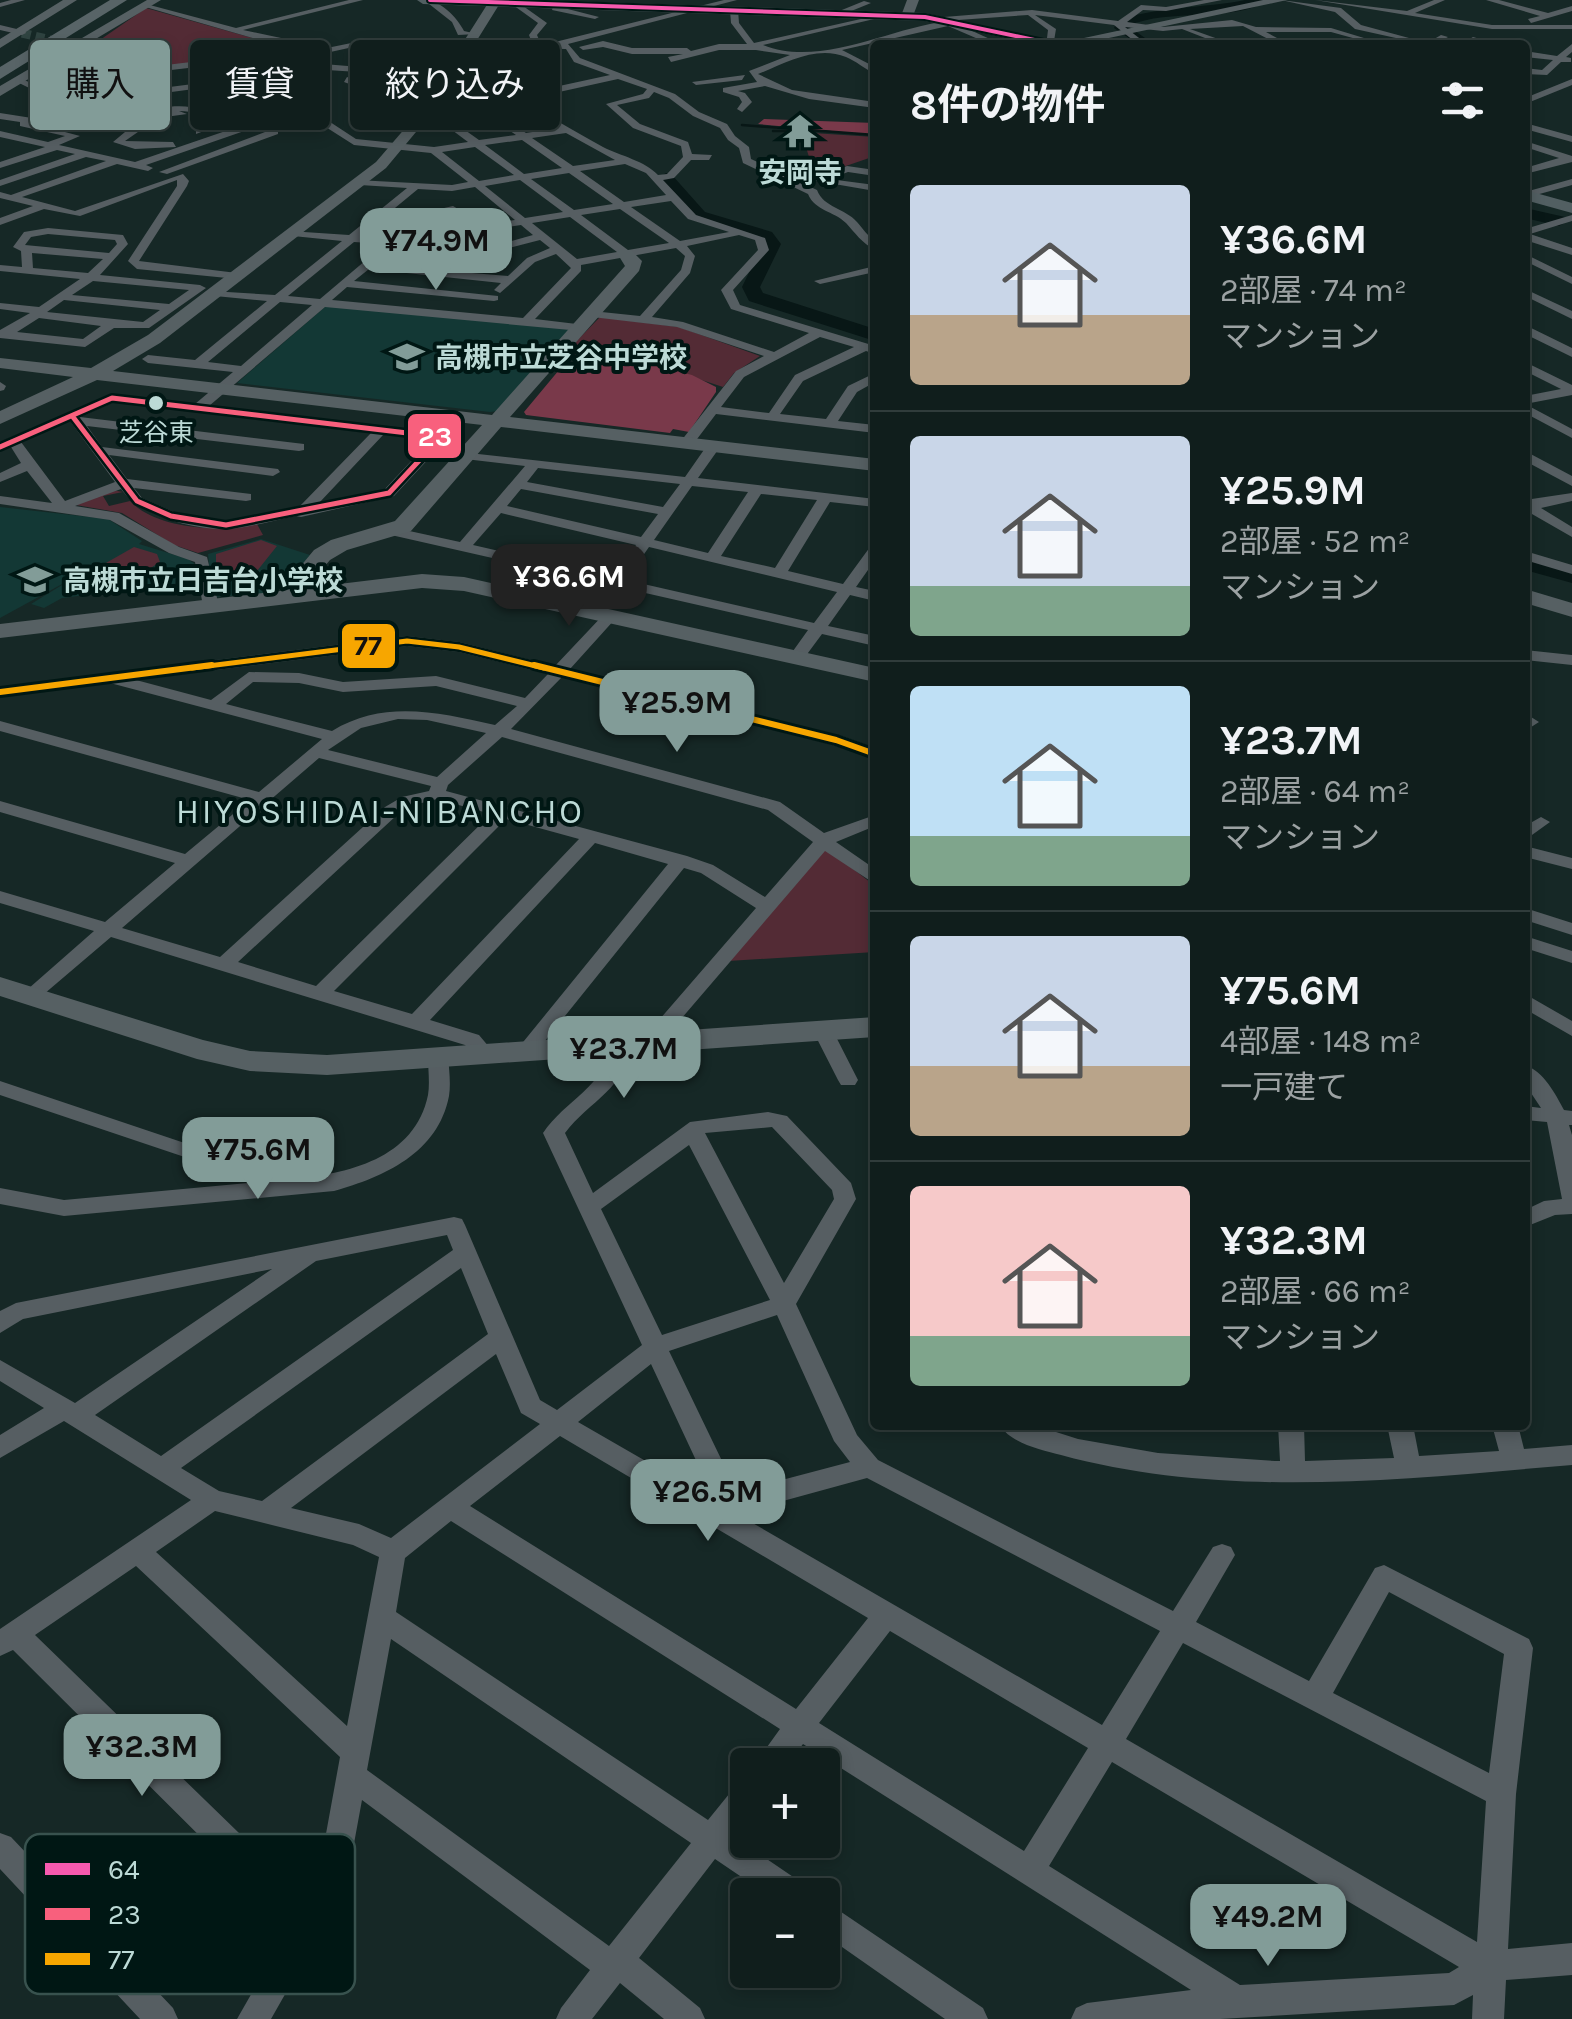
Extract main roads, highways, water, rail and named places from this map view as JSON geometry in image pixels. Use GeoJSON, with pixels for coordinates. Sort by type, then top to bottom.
{"type":"FeatureCollection","features":[{"type":"Feature","properties":{"kind":"highway"},"geometry":{"type":"LineString","coordinates":[[0,62],[104,0]]}},
{"type":"Feature","properties":{"kind":"highway"},"geometry":{"type":"LineString","coordinates":[[0,74],[120,0]]}},
{"type":"Feature","properties":{"kind":"main road"},"geometry":{"type":"LineString","coordinates":[[426,0],[557,4],[589,14],[675,12],[698,3],[734,14],[839,20],[908,16],[951,21],[1034,40]]}},
{"type":"Feature","properties":{"kind":"main road"},"geometry":{"type":"LineString","coordinates":[[1530,196],[1550,202],[1569,219]]}},
{"type":"Feature","properties":{"kind":"waterway"},"geometry":{"type":"LineString","coordinates":[[1140,40],[1121,28],[1122,24],[1138,17],[1201,13],[1264,0]]}},
{"type":"Feature","properties":{"kind":"waterway"},"geometry":{"type":"LineString","coordinates":[[742,125],[870,135]]}},
{"type":"Feature","properties":{"kind":"waterway"},"geometry":{"type":"LineString","coordinates":[[773,131],[792,131]]}},
{"type":"Feature","properties":{"kind":"waterway"},"geometry":{"type":"LineString","coordinates":[[666,178],[699,216],[766,236],[772,244],[751,287],[756,297],[870,333]]}},
{"type":"Feature","properties":{"kind":"waterway"},"geometry":{"type":"LineString","coordinates":[[1530,214],[1559,221]]}},
{"type":"Feature","properties":{"kind":"waterway"},"geometry":{"type":"LineString","coordinates":[[1530,563],[1572,576]]}},
{"type":"Feature","properties":{"kind":"tunnel"},"geometry":{"type":"LineString","coordinates":[[22,33],[51,40]]}},
{"type":"Feature","properties":{"kind":"place","name":"安岡寺"},"geometry":{"type":"Point","coordinates":[800,131]}},
{"type":"Feature","properties":{"kind":"place","name":"高槻市立芝谷中学校"},"geometry":{"type":"Point","coordinates":[407,357]}},
{"type":"Feature","properties":{"kind":"place","name":"芝谷東"},"geometry":{"type":"Point","coordinates":[156,403]}},
{"type":"Feature","properties":{"kind":"place","name":"高槻市立日吉台小学校"},"geometry":{"type":"Point","coordinates":[35,580]}},
{"type":"Feature","properties":{"kind":"district","name":"HIYOSHIDAI-NIBANCHO"},"geometry":{"type":"Point","coordinates":[380,811]}}]}
